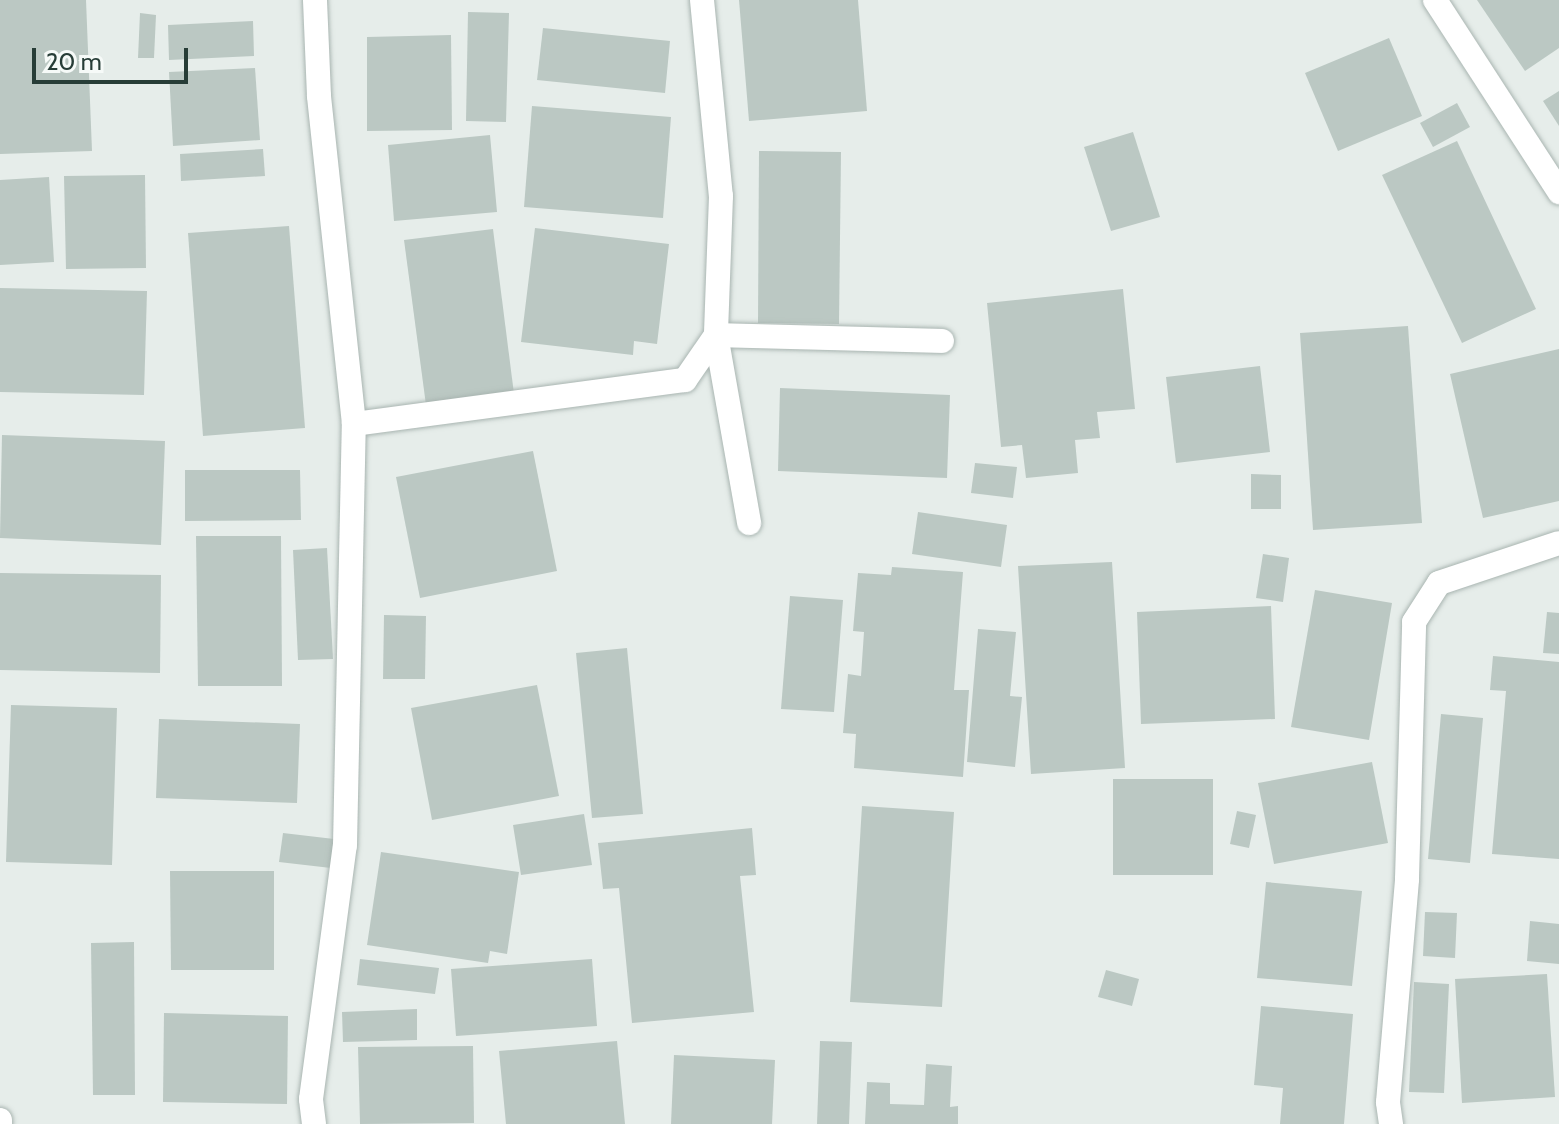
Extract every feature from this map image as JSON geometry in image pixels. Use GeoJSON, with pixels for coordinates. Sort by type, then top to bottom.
{"type":"FeatureCollection","features":[{"type":"Feature","properties":{"kind":"street"},"geometry":{"type":"LineString","coordinates":[[314,1124],[311,1099],[345,845],[354,424],[319,96],[315,0]]}},
{"type":"Feature","properties":{"kind":"street"},"geometry":{"type":"LineString","coordinates":[[702,0],[721,196],[716,335],[749,523]]}},
{"type":"Feature","properties":{"kind":"street"},"geometry":{"type":"LineString","coordinates":[[1435,0],[1559,192]]}},
{"type":"Feature","properties":{"kind":"street"},"geometry":{"type":"LineString","coordinates":[[354,424],[685,380],[716,335]]}},
{"type":"Feature","properties":{"kind":"street"},"geometry":{"type":"LineString","coordinates":[[716,335],[942,341]]}},
{"type":"Feature","properties":{"kind":"street"},"geometry":{"type":"LineString","coordinates":[[1391,1124],[1388,1102],[1407,879],[1414,622],[1439,583],[1559,544]]}},
{"type":"Feature","properties":{"kind":"building"},"geometry":{"type":"Polygon","coordinates":[[[0,0],[86,0],[92,151],[0,154],[0,0]]]}},
{"type":"Feature","properties":{"kind":"building"},"geometry":{"type":"Polygon","coordinates":[[[739,0],[858,0],[867,111],[749,121],[739,0]]]}},
{"type":"Feature","properties":{"kind":"building"},"geometry":{"type":"Polygon","coordinates":[[[1477,0],[1559,0],[1559,48],[1525,71],[1477,0]]]}},
{"type":"Feature","properties":{"kind":"building"},"geometry":{"type":"Polygon","coordinates":[[[468,12],[509,13],[506,122],[466,121],[468,12]]]}},
{"type":"Feature","properties":{"kind":"building"},"geometry":{"type":"Polygon","coordinates":[[[140,13],[156,15],[154,58],[138,58],[140,13]]]}},
{"type":"Feature","properties":{"kind":"building"},"geometry":{"type":"Polygon","coordinates":[[[253,21],[254,56],[169,60],[168,25],[253,21]]]}},
{"type":"Feature","properties":{"kind":"building"},"geometry":{"type":"Polygon","coordinates":[[[543,28],[670,41],[665,93],[537,80],[543,28]]]}},
{"type":"Feature","properties":{"kind":"building"},"geometry":{"type":"Polygon","coordinates":[[[451,35],[452,130],[367,131],[367,37],[451,35]]]}},
{"type":"Feature","properties":{"kind":"building"},"geometry":{"type":"Polygon","coordinates":[[[1389,38],[1422,116],[1338,151],[1305,73],[1389,38]]]}},
{"type":"Feature","properties":{"kind":"building"},"geometry":{"type":"Polygon","coordinates":[[[255,68],[260,140],[173,146],[169,72],[255,68]]]}},
{"type":"Feature","properties":{"kind":"building"},"geometry":{"type":"Polygon","coordinates":[[[1559,91],[1559,126],[1543,101],[1559,91]]]}},
{"type":"Feature","properties":{"kind":"building"},"geometry":{"type":"Polygon","coordinates":[[[1457,103],[1470,127],[1433,147],[1420,123],[1457,103]]]}},
{"type":"Feature","properties":{"kind":"building"},"geometry":{"type":"Polygon","coordinates":[[[532,106],[671,117],[663,218],[524,207],[532,106]]]}},
{"type":"Feature","properties":{"kind":"building"},"geometry":{"type":"Polygon","coordinates":[[[1133,132],[1160,217],[1111,231],[1084,147],[1133,132]]]}},
{"type":"Feature","properties":{"kind":"building"},"geometry":{"type":"Polygon","coordinates":[[[490,135],[497,212],[394,221],[388,145],[490,135]]]}},
{"type":"Feature","properties":{"kind":"building"},"geometry":{"type":"Polygon","coordinates":[[[1457,141],[1536,309],[1462,343],[1382,175],[1457,141]]]}},
{"type":"Feature","properties":{"kind":"building"},"geometry":{"type":"Polygon","coordinates":[[[263,149],[265,176],[181,181],[180,154],[263,149]]]}},
{"type":"Feature","properties":{"kind":"building"},"geometry":{"type":"Polygon","coordinates":[[[759,151],[841,152],[839,324],[758,323],[759,151]]]}},
{"type":"Feature","properties":{"kind":"building"},"geometry":{"type":"Polygon","coordinates":[[[145,175],[146,268],[66,269],[64,176],[145,175]]]}},
{"type":"Feature","properties":{"kind":"building"},"geometry":{"type":"Polygon","coordinates":[[[49,177],[54,262],[0,265],[0,180],[49,177]]]}},
{"type":"Feature","properties":{"kind":"building"},"geometry":{"type":"Polygon","coordinates":[[[289,226],[305,428],[203,436],[188,233],[289,226]]]}},
{"type":"Feature","properties":{"kind":"building"},"geometry":{"type":"Polygon","coordinates":[[[535,228],[669,244],[657,344],[634,341],[633,355],[521,342],[535,228]]]}},
{"type":"Feature","properties":{"kind":"building"},"geometry":{"type":"Polygon","coordinates":[[[493,229],[514,394],[426,405],[404,240],[493,229]]]}},
{"type":"Feature","properties":{"kind":"building"},"geometry":{"type":"Polygon","coordinates":[[[0,288],[147,291],[144,395],[0,392],[0,288]]]}},
{"type":"Feature","properties":{"kind":"building"},"geometry":{"type":"Polygon","coordinates":[[[1123,289],[1135,409],[1097,412],[1100,438],[1075,440],[1078,473],[1026,478],[1022,445],[1001,447],[987,303],[1123,289]]]}},
{"type":"Feature","properties":{"kind":"building"},"geometry":{"type":"Polygon","coordinates":[[[1408,326],[1422,523],[1313,530],[1300,333],[1408,326]]]}},
{"type":"Feature","properties":{"kind":"building"},"geometry":{"type":"Polygon","coordinates":[[[1559,349],[1559,501],[1483,518],[1450,374],[1559,349]]]}},
{"type":"Feature","properties":{"kind":"building"},"geometry":{"type":"Polygon","coordinates":[[[1260,366],[1270,452],[1176,463],[1166,377],[1260,366]]]}},
{"type":"Feature","properties":{"kind":"building"},"geometry":{"type":"Polygon","coordinates":[[[780,388],[950,395],[947,478],[778,471],[780,388]]]}},
{"type":"Feature","properties":{"kind":"building"},"geometry":{"type":"Polygon","coordinates":[[[2,435],[165,441],[161,545],[0,538],[2,435]]]}},
{"type":"Feature","properties":{"kind":"building"},"geometry":{"type":"Polygon","coordinates":[[[533,451],[557,571],[420,598],[396,477],[533,451]]]}},
{"type":"Feature","properties":{"kind":"building"},"geometry":{"type":"Polygon","coordinates":[[[975,463],[1017,467],[1013,498],[971,493],[975,463]]]}},
{"type":"Feature","properties":{"kind":"building"},"geometry":{"type":"Polygon","coordinates":[[[185,470],[300,470],[301,520],[185,521],[185,470]]]}},
{"type":"Feature","properties":{"kind":"building"},"geometry":{"type":"Polygon","coordinates":[[[1251,474],[1281,475],[1281,509],[1251,509],[1251,474]]]}},
{"type":"Feature","properties":{"kind":"building"},"geometry":{"type":"Polygon","coordinates":[[[918,512],[1007,525],[1001,567],[912,554],[918,512]]]}},
{"type":"Feature","properties":{"kind":"building"},"geometry":{"type":"Polygon","coordinates":[[[196,536],[281,536],[282,686],[198,686],[196,536]]]}},
{"type":"Feature","properties":{"kind":"building"},"geometry":{"type":"Polygon","coordinates":[[[327,548],[333,659],[298,660],[293,550],[327,548]]]}},
{"type":"Feature","properties":{"kind":"building"},"geometry":{"type":"Polygon","coordinates":[[[1263,554],[1289,558],[1283,602],[1256,598],[1263,554]]]}},
{"type":"Feature","properties":{"kind":"building"},"geometry":{"type":"Polygon","coordinates":[[[1112,562],[1125,768],[1031,774],[1018,566],[1112,562]]]}},
{"type":"Feature","properties":{"kind":"building"},"geometry":{"type":"Polygon","coordinates":[[[892,567],[963,572],[954,690],[969,690],[963,777],[854,768],[856,734],[843,733],[848,674],[861,676],[864,632],[853,631],[858,573],[891,575],[892,567]]]}},
{"type":"Feature","properties":{"kind":"building"},"geometry":{"type":"Polygon","coordinates":[[[0,573],[161,575],[160,673],[0,670],[0,573]]]}},
{"type":"Feature","properties":{"kind":"building"},"geometry":{"type":"Polygon","coordinates":[[[1315,590],[1392,603],[1369,740],[1291,727],[1315,590]]]}},
{"type":"Feature","properties":{"kind":"building"},"geometry":{"type":"Polygon","coordinates":[[[790,596],[843,600],[834,712],[781,709],[790,596]]]}},
{"type":"Feature","properties":{"kind":"building"},"geometry":{"type":"Polygon","coordinates":[[[1271,606],[1275,719],[1141,724],[1137,612],[1271,606]]]}},
{"type":"Feature","properties":{"kind":"building"},"geometry":{"type":"Polygon","coordinates":[[[1547,612],[1559,613],[1559,654],[1543,653],[1547,612]]]}},
{"type":"Feature","properties":{"kind":"building"},"geometry":{"type":"Polygon","coordinates":[[[384,615],[426,616],[425,679],[383,679],[384,615]]]}},
{"type":"Feature","properties":{"kind":"building"},"geometry":{"type":"Polygon","coordinates":[[[978,629],[1016,632],[1010,696],[1022,697],[1015,767],[967,762],[978,629]]]}},
{"type":"Feature","properties":{"kind":"building"},"geometry":{"type":"Polygon","coordinates":[[[627,648],[643,814],[592,818],[576,653],[627,648]]]}},
{"type":"Feature","properties":{"kind":"building"},"geometry":{"type":"Polygon","coordinates":[[[1493,656],[1559,662],[1559,859],[1492,854],[1506,691],[1490,690],[1493,656]]]}},
{"type":"Feature","properties":{"kind":"building"},"geometry":{"type":"Polygon","coordinates":[[[537,685],[559,796],[432,820],[411,708],[537,685]]]}},
{"type":"Feature","properties":{"kind":"building"},"geometry":{"type":"Polygon","coordinates":[[[11,705],[117,708],[112,865],[6,862],[11,705]]]}},
{"type":"Feature","properties":{"kind":"building"},"geometry":{"type":"Polygon","coordinates":[[[1441,714],[1483,718],[1470,863],[1428,859],[1441,714]]]}},
{"type":"Feature","properties":{"kind":"building"},"geometry":{"type":"Polygon","coordinates":[[[159,719],[300,724],[297,803],[156,798],[159,719]]]}},
{"type":"Feature","properties":{"kind":"building"},"geometry":{"type":"Polygon","coordinates":[[[1372,762],[1388,843],[1274,864],[1258,783],[1372,762]]]}},
{"type":"Feature","properties":{"kind":"building"},"geometry":{"type":"Polygon","coordinates":[[[1113,779],[1213,779],[1213,875],[1113,875],[1113,779]]]}},
{"type":"Feature","properties":{"kind":"building"},"geometry":{"type":"Polygon","coordinates":[[[862,806],[954,812],[942,1007],[850,1002],[862,806]]]}},
{"type":"Feature","properties":{"kind":"building"},"geometry":{"type":"Polygon","coordinates":[[[1237,811],[1256,815],[1249,848],[1230,844],[1237,811]]]}},
{"type":"Feature","properties":{"kind":"building"},"geometry":{"type":"Polygon","coordinates":[[[584,814],[592,865],[521,875],[513,825],[584,814]]]}},
{"type":"Feature","properties":{"kind":"building"},"geometry":{"type":"Polygon","coordinates":[[[752,828],[756,875],[740,876],[754,1012],[632,1023],[619,888],[603,889],[598,843],[752,828]]]}},
{"type":"Feature","properties":{"kind":"building"},"geometry":{"type":"Polygon","coordinates":[[[283,833],[334,839],[331,868],[279,862],[283,833]]]}},
{"type":"Feature","properties":{"kind":"building"},"geometry":{"type":"Polygon","coordinates":[[[381,852],[519,872],[507,954],[490,951],[488,963],[367,945],[381,852]]]}},
{"type":"Feature","properties":{"kind":"building"},"geometry":{"type":"Polygon","coordinates":[[[170,871],[274,871],[274,970],[171,970],[170,871]]]}},
{"type":"Feature","properties":{"kind":"building"},"geometry":{"type":"Polygon","coordinates":[[[1266,882],[1362,891],[1352,986],[1257,978],[1266,882]]]}},
{"type":"Feature","properties":{"kind":"building"},"geometry":{"type":"Polygon","coordinates":[[[1425,912],[1457,913],[1455,958],[1423,956],[1425,912]]]}},
{"type":"Feature","properties":{"kind":"building"},"geometry":{"type":"Polygon","coordinates":[[[1530,921],[1559,924],[1559,964],[1527,961],[1530,921]]]}},
{"type":"Feature","properties":{"kind":"building"},"geometry":{"type":"Polygon","coordinates":[[[134,942],[135,1095],[93,1095],[91,943],[134,942]]]}},
{"type":"Feature","properties":{"kind":"building"},"geometry":{"type":"Polygon","coordinates":[[[360,959],[439,968],[435,994],[357,985],[360,959]]]}},
{"type":"Feature","properties":{"kind":"building"},"geometry":{"type":"Polygon","coordinates":[[[592,959],[597,1026],[456,1036],[451,969],[592,959]]]}},
{"type":"Feature","properties":{"kind":"building"},"geometry":{"type":"Polygon","coordinates":[[[1106,970],[1139,979],[1132,1006],[1098,997],[1106,970]]]}},
{"type":"Feature","properties":{"kind":"building"},"geometry":{"type":"Polygon","coordinates":[[[1547,974],[1555,1097],[1462,1103],[1455,979],[1547,974]]]}},
{"type":"Feature","properties":{"kind":"building"},"geometry":{"type":"Polygon","coordinates":[[[1414,982],[1449,984],[1444,1093],[1409,1092],[1414,982]]]}},
{"type":"Feature","properties":{"kind":"building"},"geometry":{"type":"Polygon","coordinates":[[[1261,1006],[1353,1014],[1344,1124],[1280,1124],[1283,1088],[1254,1085],[1261,1006]]]}},
{"type":"Feature","properties":{"kind":"building"},"geometry":{"type":"Polygon","coordinates":[[[417,1009],[417,1040],[343,1042],[342,1012],[417,1009]]]}},
{"type":"Feature","properties":{"kind":"building"},"geometry":{"type":"Polygon","coordinates":[[[164,1013],[288,1016],[287,1104],[163,1102],[164,1013]]]}},
{"type":"Feature","properties":{"kind":"building"},"geometry":{"type":"Polygon","coordinates":[[[617,1041],[625,1124],[506,1124],[499,1051],[617,1041]]]}},
{"type":"Feature","properties":{"kind":"building"},"geometry":{"type":"Polygon","coordinates":[[[820,1041],[852,1042],[849,1124],[817,1124],[820,1041]]]}},
{"type":"Feature","properties":{"kind":"building"},"geometry":{"type":"Polygon","coordinates":[[[473,1046],[474,1123],[360,1124],[358,1047],[473,1046]]]}},
{"type":"Feature","properties":{"kind":"building"},"geometry":{"type":"Polygon","coordinates":[[[674,1055],[775,1060],[772,1124],[671,1124],[674,1055]]]}},
{"type":"Feature","properties":{"kind":"building"},"geometry":{"type":"Polygon","coordinates":[[[926,1064],[952,1066],[950,1107],[958,1106],[958,1124],[865,1124],[867,1082],[890,1083],[890,1104],[924,1105],[926,1064]]]}}]}
